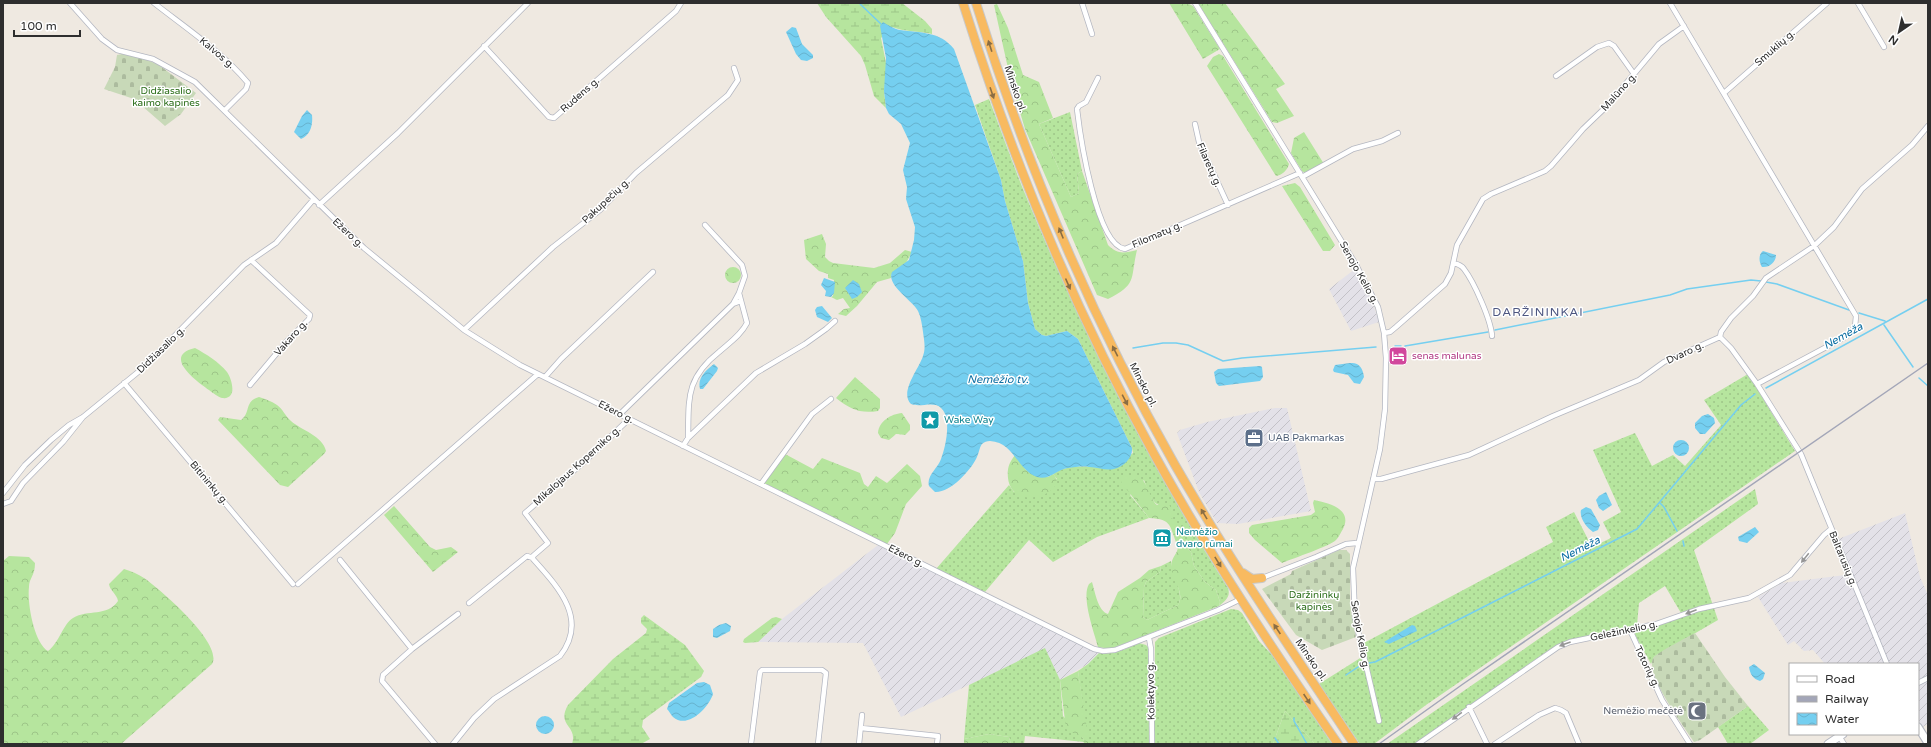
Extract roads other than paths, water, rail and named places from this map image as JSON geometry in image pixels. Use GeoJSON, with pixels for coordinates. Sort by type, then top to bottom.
{"type":"FeatureCollection","features":[{"type":"Feature","properties":{"kind":"highway"},"geometry":{"type":"LineString","coordinates":[[962,3],[1013,151],[1074,296],[1121,392],[1154,454],[1198,530],[1241,599],[1338,744]]}},
{"type":"Feature","properties":{"kind":"highway","name":"Minsko pl."},"geometry":{"type":"LineString","coordinates":[[976,3],[1000,77],[1033,168],[1096,314],[1175,465],[1220,540],[1354,743]]}},
{"type":"Feature","properties":{"kind":"highway"},"geometry":{"type":"LineString","coordinates":[[1240,571],[1252,579],[1262,578]]}},
{"type":"Feature","properties":{"kind":"highway"},"geometry":{"type":"LineString","coordinates":[[1257,598],[1257,588],[1262,578]]}},
{"type":"Feature","properties":{"kind":"main road"},"geometry":{"type":"LineString","coordinates":[[1919,729],[1928,743]]}},
{"type":"Feature","properties":{"kind":"main road"},"geometry":{"type":"LineString","coordinates":[[1828,744],[1841,735]]}},
{"type":"Feature","properties":{"kind":"street","name":"Ežero g."},"geometry":{"type":"LineString","coordinates":[[70,3],[108,44],[122,52],[153,59],[184,75],[205,90],[318,205],[364,248],[464,330],[506,357],[538,374],[1094,649],[1111,651],[1149,638],[1241,599]]}},
{"type":"Feature","properties":{"kind":"street","name":"Kalvos g."},"geometry":{"type":"LineString","coordinates":[[154,3],[216,52],[239,72],[248,83],[246,88],[225,110]]}},
{"type":"Feature","properties":{"kind":"street"},"geometry":{"type":"LineString","coordinates":[[318,205],[398,133],[528,3]]}},
{"type":"Feature","properties":{"kind":"street","name":"Rudens g."},"geometry":{"type":"LineString","coordinates":[[484,46],[549,117],[554,118],[676,11],[681,3]]}},
{"type":"Feature","properties":{"kind":"street"},"geometry":{"type":"LineString","coordinates":[[1082,3],[1092,34]]}},
{"type":"Feature","properties":{"kind":"street","name":"Senojo Kelio g."},"geometry":{"type":"LineString","coordinates":[[1195,3],[1301,175],[1378,307],[1384,333],[1386,358],[1385,409],[1380,449],[1357,543],[1353,568],[1355,618],[1378,721]]}},
{"type":"Feature","properties":{"kind":"street"},"geometry":{"type":"LineString","coordinates":[[1671,3],[1814,246],[1854,310],[1856,316],[1855,327],[1846,336],[1757,384]]}},
{"type":"Feature","properties":{"kind":"street","name":"Smuklių g."},"geometry":{"type":"LineString","coordinates":[[1724,93],[1827,3]]}},
{"type":"Feature","properties":{"kind":"street"},"geometry":{"type":"LineString","coordinates":[[1858,3],[1884,47]]}},
{"type":"Feature","properties":{"kind":"street","name":"Malūno g."},"geometry":{"type":"LineString","coordinates":[[1384,333],[1390,332],[1440,290],[1449,278],[1454,263],[1457,245],[1483,200],[1491,194],[1546,171],[1634,74],[1659,44],[1684,26]]}},
{"type":"Feature","properties":{"kind":"street"},"geometry":{"type":"LineString","coordinates":[[1556,76],[1597,47],[1609,44],[1614,46],[1634,74]]}},
{"type":"Feature","properties":{"kind":"street","name":"Pakupečių g."},"geometry":{"type":"LineString","coordinates":[[464,330],[553,248],[600,210],[636,173],[728,95],[738,80],[734,68]]}},
{"type":"Feature","properties":{"kind":"street","name":"Filomatų g."},"geometry":{"type":"LineString","coordinates":[[1098,78],[1086,102],[1077,109],[1084,163],[1098,209],[1116,246],[1125,249],[1301,175],[1353,149],[1378,143],[1398,133]]}},
{"type":"Feature","properties":{"kind":"street","name":"Filaretų g."},"geometry":{"type":"LineString","coordinates":[[1195,124],[1199,142],[1228,205]]}},
{"type":"Feature","properties":{"kind":"street"},"geometry":{"type":"LineString","coordinates":[[1720,337],[1721,332],[1731,318],[1753,296],[1766,278],[1814,246],[1834,227],[1862,189],[1912,145],[1928,126]]}},
{"type":"Feature","properties":{"kind":"street","name":"Didžiasalio g."},"geometry":{"type":"LineString","coordinates":[[3,493],[25,465],[51,440],[69,425],[83,417],[143,368],[244,265],[276,243],[313,200]]}},
{"type":"Feature","properties":{"kind":"street"},"geometry":{"type":"LineString","coordinates":[[620,414],[733,304],[740,293],[745,276],[742,265],[705,225]]}},
{"type":"Feature","properties":{"kind":"street","name":"Vakaro g."},"geometry":{"type":"LineString","coordinates":[[250,385],[310,317],[303,307],[251,260]]}},
{"type":"Feature","properties":{"kind":"street"},"geometry":{"type":"LineString","coordinates":[[1454,263],[1461,266],[1470,278],[1488,320],[1492,336]]}},
{"type":"Feature","properties":{"kind":"street"},"geometry":{"type":"LineString","coordinates":[[544,377],[653,272]]}},
{"type":"Feature","properties":{"kind":"street"},"geometry":{"type":"LineString","coordinates":[[688,438],[688,400],[691,386],[704,367],[734,340],[745,327],[747,319],[740,293]]}},
{"type":"Feature","properties":{"kind":"street"},"geometry":{"type":"LineString","coordinates":[[733,304],[741,301]]}},
{"type":"Feature","properties":{"kind":"street"},"geometry":{"type":"LineString","coordinates":[[683,446],[688,438],[756,373],[815,337],[835,321]]}},
{"type":"Feature","properties":{"kind":"street","name":"Baltarusių g."},"geometry":{"type":"LineString","coordinates":[[1720,337],[1731,348],[1757,384],[1801,454],[1887,663]]}},
{"type":"Feature","properties":{"kind":"street","name":"Dvaro g."},"geometry":{"type":"LineString","coordinates":[[1373,479],[1381,479],[1469,455],[1553,416],[1638,380],[1664,362],[1720,337]]}},
{"type":"Feature","properties":{"kind":"street","name":"Bitininkų g."},"geometry":{"type":"LineString","coordinates":[[124,383],[295,584],[538,374]]}},
{"type":"Feature","properties":{"kind":"street"},"geometry":{"type":"LineString","coordinates":[[761,484],[812,414],[831,399]]}},
{"type":"Feature","properties":{"kind":"street"},"geometry":{"type":"LineString","coordinates":[[3,504],[11,501],[24,483],[63,442],[83,417]]}},
{"type":"Feature","properties":{"kind":"street","name":"Mikalojaus Koperniko g."},"geometry":{"type":"LineString","coordinates":[[533,558],[548,543],[525,513],[585,461],[629,419]]}},
{"type":"Feature","properties":{"kind":"street","name":"Geležinkelio g."},"geometry":{"type":"LineString","coordinates":[[1418,744],[1469,707],[1558,647],[1570,642],[1656,624],[1699,609],[1749,598],[1790,574],[1831,529]]}},
{"type":"Feature","properties":{"kind":"street"},"geometry":{"type":"LineString","coordinates":[[1262,578],[1316,558],[1346,544],[1357,543]]}},
{"type":"Feature","properties":{"kind":"street"},"geometry":{"type":"LineString","coordinates":[[452,744],[474,718],[494,699],[560,656],[570,641],[573,626],[567,605],[557,586],[533,558],[527,556],[470,603]]}},
{"type":"Feature","properties":{"kind":"street"},"geometry":{"type":"LineString","coordinates":[[340,560],[412,649]]}},
{"type":"Feature","properties":{"kind":"street"},"geometry":{"type":"LineString","coordinates":[[435,744],[382,681],[384,673],[412,649],[458,614]]}},
{"type":"Feature","properties":{"kind":"street","name":"Totorių g."},"geometry":{"type":"LineString","coordinates":[[1630,630],[1662,700],[1690,744]]}},
{"type":"Feature","properties":{"kind":"street","name":"Kolektyvo g."},"geometry":{"type":"LineString","coordinates":[[1149,638],[1151,649],[1152,744]]}},
{"type":"Feature","properties":{"kind":"street"},"geometry":{"type":"LineString","coordinates":[[751,744],[760,672],[762,670],[822,670],[826,673],[818,744]]}},
{"type":"Feature","properties":{"kind":"street"},"geometry":{"type":"LineString","coordinates":[[1919,682],[1928,678]]}},
{"type":"Feature","properties":{"kind":"street"},"geometry":{"type":"LineString","coordinates":[[1469,707],[1487,744]]}},
{"type":"Feature","properties":{"kind":"street"},"geometry":{"type":"LineString","coordinates":[[1494,744],[1549,710],[1555,708],[1566,713],[1579,744]]}},
{"type":"Feature","properties":{"kind":"street"},"geometry":{"type":"LineString","coordinates":[[859,744],[862,715]]}},
{"type":"Feature","properties":{"kind":"street"},"geometry":{"type":"LineString","coordinates":[[861,728],[938,736],[937,744]]}},
{"type":"Feature","properties":{"kind":"street"},"geometry":{"type":"LineString","coordinates":[[1841,735],[1844,744]]}},
{"type":"Feature","properties":{"kind":"water","name":"Nemėžio tv."},"geometry":{"type":"Polygon","coordinates":[[[883,22],[898,29],[936,36],[948,43],[954,49],[1001,180],[1005,201],[1023,261],[1028,303],[1035,329],[1042,335],[1046,336],[1067,331],[1078,339],[1132,448],[1129,459],[1121,466],[1111,469],[1084,467],[1064,469],[1041,478],[1025,469],[1005,446],[989,441],[982,444],[973,464],[953,485],[947,489],[935,492],[929,486],[929,479],[940,462],[943,453],[947,421],[942,409],[936,405],[930,404],[911,404],[907,393],[911,380],[923,356],[924,344],[918,311],[896,287],[891,277],[892,272],[909,260],[914,240],[915,227],[906,199],[907,187],[903,170],[910,143],[901,124],[889,114],[886,108],[884,91],[886,58],[880,26],[883,22]]]}},
{"type":"Feature","properties":{"kind":"water"},"geometry":{"type":"Polygon","coordinates":[[[792,27],[796,28],[802,44],[813,55],[813,58],[807,61],[801,60],[796,54],[786,32],[792,27]]]}},
{"type":"Feature","properties":{"kind":"water"},"geometry":{"type":"Polygon","coordinates":[[[307,110],[312,115],[312,125],[307,135],[301,139],[294,132],[302,116],[307,110]]]}},
{"type":"Feature","properties":{"kind":"water"},"geometry":{"type":"Polygon","coordinates":[[[1763,251],[1776,255],[1773,262],[1765,267],[1762,267],[1760,261],[1760,254],[1763,251]]]}},
{"type":"Feature","properties":{"kind":"water"},"geometry":{"type":"Polygon","coordinates":[[[824,278],[835,282],[834,293],[831,297],[825,296],[826,291],[821,285],[824,278]]]}},
{"type":"Feature","properties":{"kind":"water"},"geometry":{"type":"Polygon","coordinates":[[[853,280],[859,284],[862,292],[857,297],[852,299],[845,288],[853,280]]]}},
{"type":"Feature","properties":{"kind":"water"},"geometry":{"type":"Polygon","coordinates":[[[822,306],[832,318],[828,322],[817,317],[815,310],[817,307],[822,306]]]}},
{"type":"Feature","properties":{"kind":"water"},"geometry":{"type":"Polygon","coordinates":[[[1353,363],[1362,368],[1363,371],[1364,377],[1360,384],[1354,383],[1348,375],[1334,372],[1333,370],[1335,365],[1353,363]]]}},
{"type":"Feature","properties":{"kind":"water"},"geometry":{"type":"Polygon","coordinates":[[[714,364],[718,368],[717,371],[703,389],[700,389],[699,385],[701,378],[714,364]]]}},
{"type":"Feature","properties":{"kind":"water"},"geometry":{"type":"Polygon","coordinates":[[[1262,367],[1263,377],[1260,381],[1219,386],[1216,383],[1214,372],[1218,369],[1262,367]]]}},
{"type":"Feature","properties":{"kind":"water"},"geometry":{"type":"Polygon","coordinates":[[[1708,414],[1714,418],[1715,423],[1705,434],[1700,434],[1695,428],[1695,423],[1702,416],[1708,414]]]}},
{"type":"Feature","properties":{"kind":"water"},"geometry":{"type":"Polygon","coordinates":[[[1681,440],[1687,442],[1689,448],[1687,454],[1681,456],[1675,454],[1673,448],[1675,442],[1681,440]]]}},
{"type":"Feature","properties":{"kind":"water"},"geometry":{"type":"Polygon","coordinates":[[[1606,492],[1612,505],[1603,511],[1599,508],[1596,500],[1599,496],[1606,492]]]}},
{"type":"Feature","properties":{"kind":"water"},"geometry":{"type":"Polygon","coordinates":[[[1586,507],[1591,509],[1600,525],[1598,530],[1593,532],[1588,528],[1581,516],[1581,510],[1586,507]]]}},
{"type":"Feature","properties":{"kind":"water"},"geometry":{"type":"Polygon","coordinates":[[[1755,527],[1759,532],[1747,543],[1739,541],[1738,537],[1755,527]]]}},
{"type":"Feature","properties":{"kind":"water"},"geometry":{"type":"Polygon","coordinates":[[[726,623],[731,626],[730,631],[717,638],[713,637],[713,629],[726,623]]]}},
{"type":"Feature","properties":{"kind":"water"},"geometry":{"type":"Polygon","coordinates":[[[1412,625],[1415,626],[1417,631],[1389,644],[1384,642],[1412,625]]]}},
{"type":"Feature","properties":{"kind":"water"},"geometry":{"type":"Polygon","coordinates":[[[1754,664],[1765,673],[1763,679],[1760,681],[1754,678],[1750,672],[1749,667],[1754,664]]]}},
{"type":"Feature","properties":{"kind":"water"},"geometry":{"type":"Polygon","coordinates":[[[704,682],[710,685],[713,694],[703,710],[691,719],[685,721],[673,717],[667,709],[669,703],[697,683],[704,682]]]}},
{"type":"Feature","properties":{"kind":"water"},"geometry":{"type":"Polygon","coordinates":[[[545,716],[551,719],[554,725],[551,731],[545,734],[539,731],[536,725],[539,719],[545,716]]]}},
{"type":"Feature","properties":{"kind":"waterway"},"geometry":{"type":"LineString","coordinates":[[859,3],[881,24]]}},
{"type":"Feature","properties":{"kind":"waterway"},"geometry":{"type":"LineString","coordinates":[[1495,330],[1670,295],[1687,289],[1751,280],[1761,281]]}},
{"type":"Feature","properties":{"kind":"waterway"},"geometry":{"type":"LineString","coordinates":[[1766,282],[1777,284],[1849,310]]}},
{"type":"Feature","properties":{"kind":"waterway","name":"Nemėža"},"geometry":{"type":"LineString","coordinates":[[1766,388],[1928,299]]}},
{"type":"Feature","properties":{"kind":"waterway"},"geometry":{"type":"LineString","coordinates":[[1859,313],[1885,321]]}},
{"type":"Feature","properties":{"kind":"waterway"},"geometry":{"type":"LineString","coordinates":[[1884,325],[1913,367]]}},
{"type":"Feature","properties":{"kind":"waterway"},"geometry":{"type":"LineString","coordinates":[[1405,346],[1488,332]]}},
{"type":"Feature","properties":{"kind":"waterway"},"geometry":{"type":"LineString","coordinates":[[1133,348],[1163,343],[1176,343],[1188,345],[1223,361],[1242,358],[1376,347]]}},
{"type":"Feature","properties":{"kind":"waterway"},"geometry":{"type":"LineString","coordinates":[[1395,346],[1401,346]]}},
{"type":"Feature","properties":{"kind":"waterway"},"geometry":{"type":"LineString","coordinates":[[1919,378],[1928,386]]}},
{"type":"Feature","properties":{"kind":"waterway","name":"Nemėža"},"geometry":{"type":"LineString","coordinates":[[1369,663],[1375,662],[1637,529],[1741,405],[1755,394]]}},
{"type":"Feature","properties":{"kind":"waterway"},"geometry":{"type":"LineString","coordinates":[[1660,503],[1664,507],[1677,531]]}},
{"type":"Feature","properties":{"kind":"waterway"},"geometry":{"type":"LineString","coordinates":[[1683,541],[1684,546]]}},
{"type":"Feature","properties":{"kind":"waterway","name":"Nemėža"},"geometry":{"type":"LineString","coordinates":[[1346,675],[1361,665]]}},
{"type":"Feature","properties":{"kind":"waterway","name":"Nemėža"},"geometry":{"type":"LineString","coordinates":[[1294,718],[1294,721],[1307,744]]}},
{"type":"Feature","properties":{"kind":"waterway"},"geometry":{"type":"LineString","coordinates":[[1275,738],[1279,744]]}},
{"type":"Feature","properties":{"kind":"railway"},"geometry":{"type":"LineString","coordinates":[[1379,744],[1463,684],[1928,363]]}},
{"type":"Feature","properties":{"kind":"place","name":"senas malunas"},"geometry":{"type":"Point","coordinates":[1398,356]}},
{"type":"Feature","properties":{"kind":"place","name":"Wake Way"},"geometry":{"type":"Point","coordinates":[930,420]}},
{"type":"Feature","properties":{"kind":"place","name":"UAB Pakmarkas"},"geometry":{"type":"Point","coordinates":[1254,438]}},
{"type":"Feature","properties":{"kind":"place","name":"Nemėžio dvaro rūmai"},"geometry":{"type":"Point","coordinates":[1162,538]}},
{"type":"Feature","properties":{"kind":"place","name":"Nemėžio mečėtė"},"geometry":{"type":"Point","coordinates":[1697,711]}},
{"type":"Feature","properties":{"kind":"district","name":"DARŽININKAI"},"geometry":{"type":"Point","coordinates":[1538,312]}},
{"type":"Feature","properties":{"kind":"park label","name":"Didžiasalio kaimo kapinės"},"geometry":{"type":"Point","coordinates":[166,96]}},
{"type":"Feature","properties":{"kind":"park label","name":"Daržininkų kapinės"},"geometry":{"type":"Point","coordinates":[1314,600]}}]}
